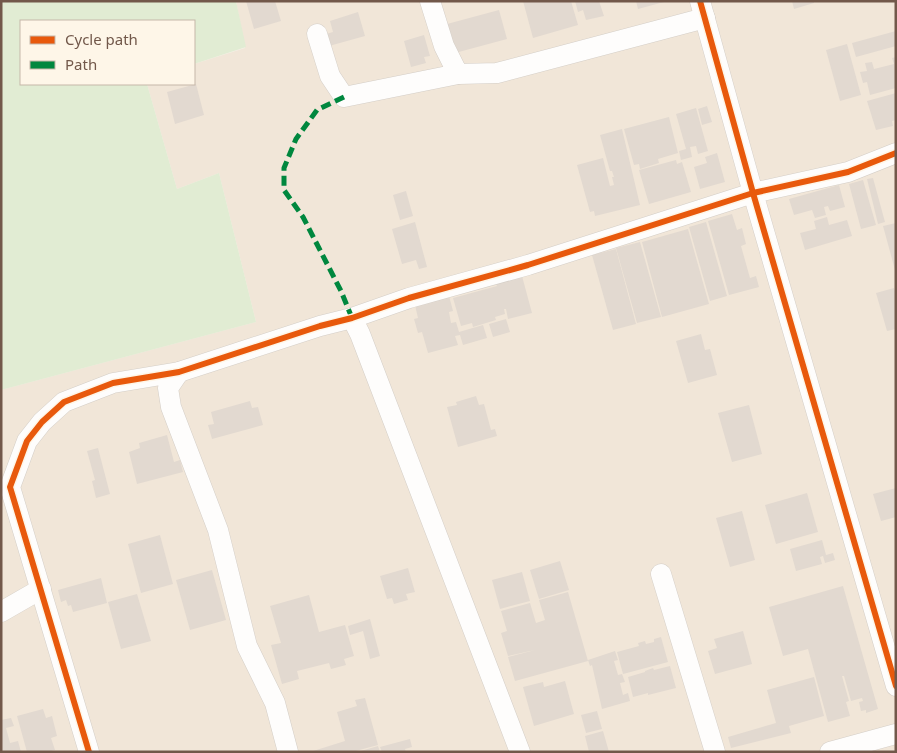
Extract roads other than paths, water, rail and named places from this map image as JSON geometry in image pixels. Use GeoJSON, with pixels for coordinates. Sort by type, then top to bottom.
{"type":"FeatureCollection","features":[{"type":"Feature","properties":{"kind":"street"},"geometry":{"type":"LineString","coordinates":[[430,1],[444,46],[458,74]]}},
{"type":"Feature","properties":{"kind":"street"},"geometry":{"type":"LineString","coordinates":[[317,34],[330,76],[344,97],[458,74],[497,73],[702,9],[896,686]]}},
{"type":"Feature","properties":{"kind":"street"},"geometry":{"type":"LineString","coordinates":[[89,752],[6,479],[27,441],[42,422],[64,402],[113,383],[178,372],[320,326],[352,318],[409,298],[528,265],[754,193],[848,172],[896,153]]}},
{"type":"Feature","properties":{"kind":"street"},"geometry":{"type":"LineString","coordinates":[[352,318],[360,334],[520,752]]}},
{"type":"Feature","properties":{"kind":"street"},"geometry":{"type":"LineString","coordinates":[[178,372],[168,388],[171,407],[218,530],[246,646],[275,703],[288,752]]}},
{"type":"Feature","properties":{"kind":"street"},"geometry":{"type":"LineString","coordinates":[[661,574],[714,752]]}},
{"type":"Feature","properties":{"kind":"street"},"geometry":{"type":"LineString","coordinates":[[1,612],[41,589]]}},
{"type":"Feature","properties":{"kind":"street"},"geometry":{"type":"LineString","coordinates":[[830,752],[896,734]]}}]}
